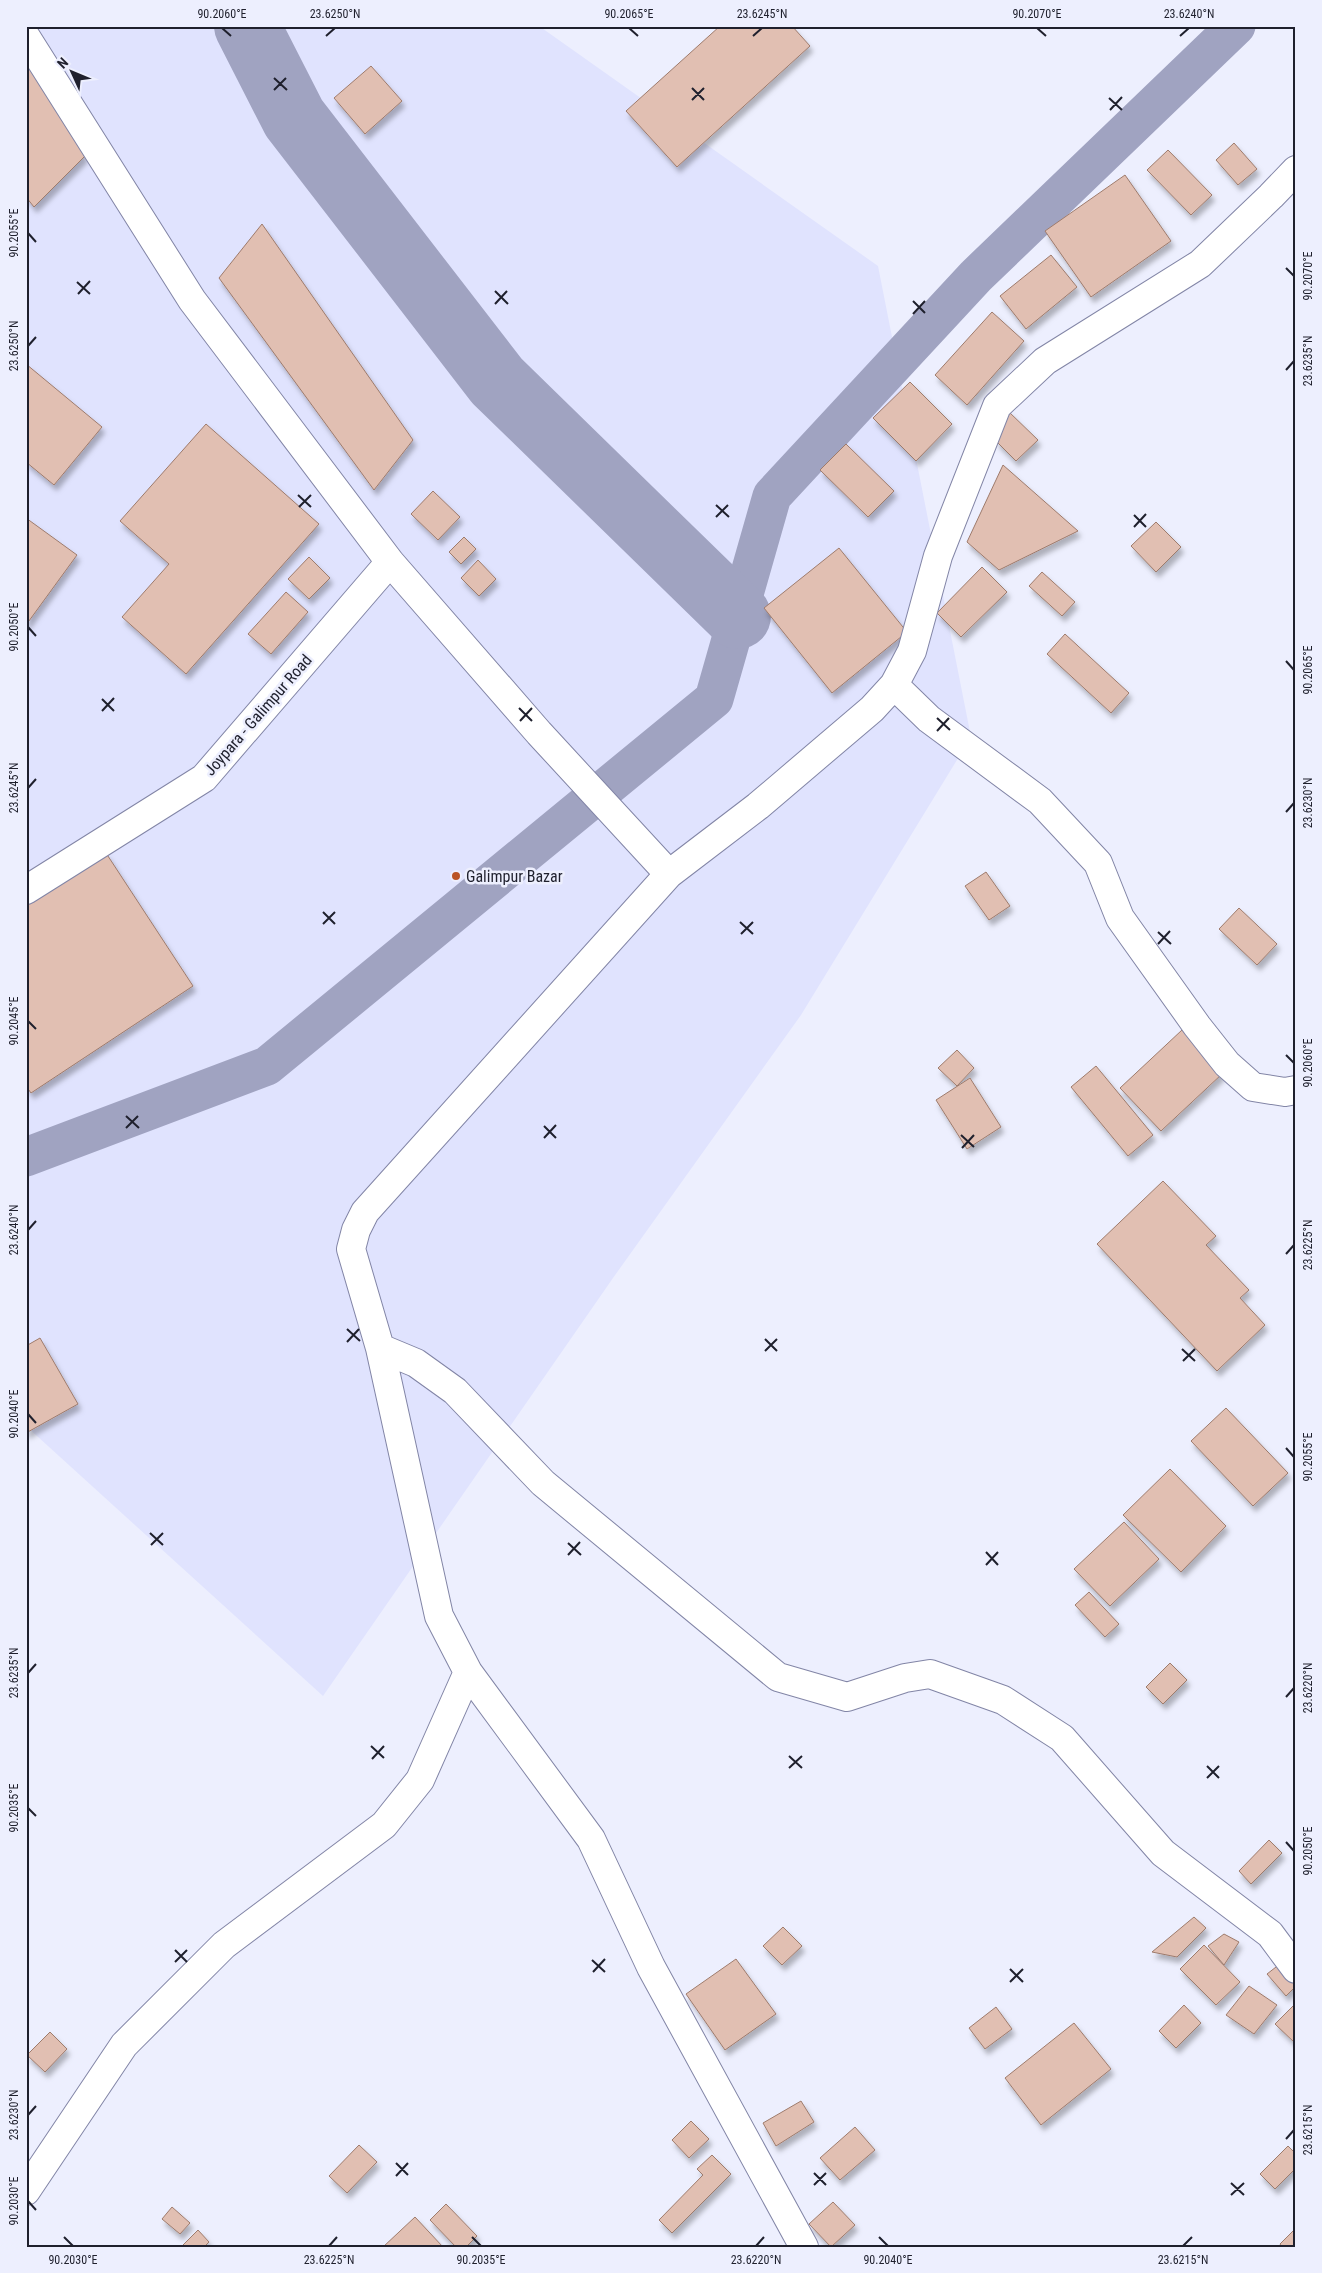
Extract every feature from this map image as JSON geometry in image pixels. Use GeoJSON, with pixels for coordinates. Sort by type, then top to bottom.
{"type":"FeatureCollection","features":[{"type":"Feature","properties":{"kind":"street"},"geometry":{"type":"LineString","coordinates":[[26,37],[192,300],[390,562],[539,733],[669,874]]}},
{"type":"Feature","properties":{"kind":"street"},"geometry":{"type":"LineString","coordinates":[[804,2247],[651,1967],[591,1839],[468,1672],[439,1616],[380,1348],[351,1249],[356,1230],[365,1212],[669,874],[766,799],[872,709],[894,685],[912,651],[938,556],[997,406],[1045,361],[1200,264],[1296,170]]}},
{"type":"Feature","properties":{"kind":"street","name":"Joypara - Galimpur Road"},"geometry":{"type":"LineString","coordinates":[[26,890],[204,778],[390,562]]}},
{"type":"Feature","properties":{"kind":"street"},"geometry":{"type":"LineString","coordinates":[[894,685],[929,719],[1040,801],[1098,863],[1120,918],[1197,1026],[1227,1064],[1253,1087],[1285,1092],[1296,1090]]}},
{"type":"Feature","properties":{"kind":"street"},"geometry":{"type":"LineString","coordinates":[[380,1348],[416,1363],[456,1390],[543,1482],[778,1677],[847,1697],[905,1678],[930,1674],[1003,1700],[1062,1738],[1163,1853],[1270,1934],[1296,1969]]}},
{"type":"Feature","properties":{"kind":"street"},"geometry":{"type":"LineString","coordinates":[[26,2191],[124,2045],[224,1945],[384,1825],[420,1780],[468,1672]]}},
{"type":"Feature","properties":{"kind":"shaded area","name":"Galimpur Bazar"},"geometry":{"type":"Polygon","coordinates":[[[26,26],[539,26],[878,266],[971,737],[801,1015],[613,1278],[323,1696],[26,1426],[26,26]]]}},
{"type":"Feature","properties":{"kind":"building"},"geometry":{"type":"Polygon","coordinates":[[[720,26],[792,26],[810,46],[677,167],[626,111],[720,26]]]}},
{"type":"Feature","properties":{"kind":"building"},"geometry":{"type":"Polygon","coordinates":[[[26,59],[85,156],[34,207],[26,197],[26,59]]]}},
{"type":"Feature","properties":{"kind":"building"},"geometry":{"type":"Polygon","coordinates":[[[371,66],[402,101],[365,134],[334,98],[371,66]]]}},
{"type":"Feature","properties":{"kind":"building"},"geometry":{"type":"Polygon","coordinates":[[[1234,143],[1257,169],[1238,185],[1216,160],[1234,143]]]}},
{"type":"Feature","properties":{"kind":"building"},"geometry":{"type":"Polygon","coordinates":[[[1168,150],[1212,195],[1191,215],[1147,170],[1168,150]]]}},
{"type":"Feature","properties":{"kind":"building"},"geometry":{"type":"Polygon","coordinates":[[[1125,175],[1171,241],[1091,297],[1045,231],[1125,175]]]}},
{"type":"Feature","properties":{"kind":"building"},"geometry":{"type":"Polygon","coordinates":[[[262,224],[413,440],[374,490],[219,278],[262,224]]]}},
{"type":"Feature","properties":{"kind":"building"},"geometry":{"type":"Polygon","coordinates":[[[1051,255],[1077,287],[1026,329],[1000,296],[1051,255]]]}},
{"type":"Feature","properties":{"kind":"building"},"geometry":{"type":"Polygon","coordinates":[[[992,312],[1024,341],[967,405],[935,375],[992,312]]]}},
{"type":"Feature","properties":{"kind":"building"},"geometry":{"type":"Polygon","coordinates":[[[26,364],[102,427],[54,485],[26,462],[26,364]]]}},
{"type":"Feature","properties":{"kind":"building"},"geometry":{"type":"Polygon","coordinates":[[[910,382],[952,424],[916,461],[873,418],[910,382]]]}},
{"type":"Feature","properties":{"kind":"building"},"geometry":{"type":"Polygon","coordinates":[[[1008,411],[1038,440],[1016,461],[996,441],[1008,411]]]}},
{"type":"Feature","properties":{"kind":"building"},"geometry":{"type":"Polygon","coordinates":[[[206,424],[319,524],[186,674],[122,617],[169,564],[120,521],[206,424]]]}},
{"type":"Feature","properties":{"kind":"building"},"geometry":{"type":"Polygon","coordinates":[[[846,444],[894,491],[868,517],[820,470],[846,444]]]}},
{"type":"Feature","properties":{"kind":"building"},"geometry":{"type":"Polygon","coordinates":[[[1003,465],[1078,531],[999,570],[967,542],[1003,465]]]}},
{"type":"Feature","properties":{"kind":"building"},"geometry":{"type":"Polygon","coordinates":[[[433,491],[460,517],[438,540],[411,514],[433,491]]]}},
{"type":"Feature","properties":{"kind":"building"},"geometry":{"type":"Polygon","coordinates":[[[26,518],[77,555],[26,625],[26,518]]]}},
{"type":"Feature","properties":{"kind":"building"},"geometry":{"type":"Polygon","coordinates":[[[1156,522],[1181,547],[1156,572],[1131,546],[1156,522]]]}},
{"type":"Feature","properties":{"kind":"building"},"geometry":{"type":"Polygon","coordinates":[[[464,537],[476,549],[461,564],[449,552],[464,537]]]}},
{"type":"Feature","properties":{"kind":"building"},"geometry":{"type":"Polygon","coordinates":[[[839,548],[907,632],[832,693],[764,608],[839,548]]]}},
{"type":"Feature","properties":{"kind":"building"},"geometry":{"type":"Polygon","coordinates":[[[309,557],[330,578],[309,599],[288,579],[309,557]]]}},
{"type":"Feature","properties":{"kind":"building"},"geometry":{"type":"Polygon","coordinates":[[[478,560],[496,579],[479,596],[461,578],[478,560]]]}},
{"type":"Feature","properties":{"kind":"building"},"geometry":{"type":"Polygon","coordinates":[[[982,567],[1007,592],[961,637],[937,613],[982,567]]]}},
{"type":"Feature","properties":{"kind":"building"},"geometry":{"type":"Polygon","coordinates":[[[1042,572],[1075,602],[1062,616],[1029,586],[1042,572]]]}},
{"type":"Feature","properties":{"kind":"building"},"geometry":{"type":"Polygon","coordinates":[[[286,592],[308,612],[271,654],[248,634],[286,592]]]}},
{"type":"Feature","properties":{"kind":"building"},"geometry":{"type":"Polygon","coordinates":[[[1065,634],[1129,693],[1111,713],[1047,654],[1065,634]]]}},
{"type":"Feature","properties":{"kind":"building"},"geometry":{"type":"Polygon","coordinates":[[[106,853],[193,986],[31,1093],[26,1086],[26,905],[106,853]]]}},
{"type":"Feature","properties":{"kind":"building"},"geometry":{"type":"Polygon","coordinates":[[[986,872],[1010,906],[989,920],[965,886],[986,872]]]}},
{"type":"Feature","properties":{"kind":"building"},"geometry":{"type":"Polygon","coordinates":[[[1239,908],[1277,944],[1257,965],[1219,929],[1239,908]]]}},
{"type":"Feature","properties":{"kind":"building"},"geometry":{"type":"Polygon","coordinates":[[[1182,1030],[1222,1074],[1161,1131],[1120,1088],[1182,1030]]]}},
{"type":"Feature","properties":{"kind":"building"},"geometry":{"type":"Polygon","coordinates":[[[957,1050],[974,1068],[957,1086],[938,1068],[957,1050]]]}},
{"type":"Feature","properties":{"kind":"building"},"geometry":{"type":"Polygon","coordinates":[[[1096,1066],[1153,1135],[1128,1156],[1071,1087],[1096,1066]]]}},
{"type":"Feature","properties":{"kind":"building"},"geometry":{"type":"Polygon","coordinates":[[[970,1078],[1001,1127],[967,1149],[936,1100],[970,1078]]]}},
{"type":"Feature","properties":{"kind":"building"},"geometry":{"type":"Polygon","coordinates":[[[1163,1181],[1216,1236],[1206,1245],[1249,1290],[1240,1298],[1265,1325],[1217,1371],[1097,1244],[1163,1181]]]}},
{"type":"Feature","properties":{"kind":"building"},"geometry":{"type":"Polygon","coordinates":[[[40,1338],[78,1404],[26,1433],[26,1346],[40,1338]]]}},
{"type":"Feature","properties":{"kind":"building"},"geometry":{"type":"Polygon","coordinates":[[[1226,1408],[1288,1473],[1253,1506],[1191,1441],[1226,1408]]]}},
{"type":"Feature","properties":{"kind":"building"},"geometry":{"type":"Polygon","coordinates":[[[1170,1469],[1226,1526],[1181,1572],[1123,1515],[1170,1469]]]}},
{"type":"Feature","properties":{"kind":"building"},"geometry":{"type":"Polygon","coordinates":[[[1124,1522],[1159,1559],[1110,1606],[1074,1569],[1124,1522]]]}},
{"type":"Feature","properties":{"kind":"building"},"geometry":{"type":"Polygon","coordinates":[[[1089,1592],[1119,1624],[1105,1637],[1075,1605],[1089,1592]]]}},
{"type":"Feature","properties":{"kind":"building"},"geometry":{"type":"Polygon","coordinates":[[[1170,1663],[1187,1680],[1163,1704],[1146,1687],[1170,1663]]]}},
{"type":"Feature","properties":{"kind":"building"},"geometry":{"type":"Polygon","coordinates":[[[1269,1840],[1282,1853],[1251,1884],[1239,1871],[1269,1840]]]}},
{"type":"Feature","properties":{"kind":"building"},"geometry":{"type":"Polygon","coordinates":[[[1194,1917],[1206,1928],[1177,1957],[1152,1952],[1194,1917]]]}},
{"type":"Feature","properties":{"kind":"building"},"geometry":{"type":"Polygon","coordinates":[[[783,1927],[802,1946],[782,1965],[763,1946],[783,1927]]]}},
{"type":"Feature","properties":{"kind":"building"},"geometry":{"type":"Polygon","coordinates":[[[1224,1934],[1239,1942],[1224,1965],[1208,1946],[1224,1934]]]}},
{"type":"Feature","properties":{"kind":"building"},"geometry":{"type":"Polygon","coordinates":[[[1204,1945],[1240,1982],[1216,2005],[1180,1969],[1204,1945]]]}},
{"type":"Feature","properties":{"kind":"building"},"geometry":{"type":"Polygon","coordinates":[[[736,1959],[776,2014],[725,2050],[686,1994],[736,1959]]]}},
{"type":"Feature","properties":{"kind":"building"},"geometry":{"type":"Polygon","coordinates":[[[1285,1960],[1296,1976],[1296,1986],[1286,1996],[1267,1974],[1285,1960]]]}},
{"type":"Feature","properties":{"kind":"building"},"geometry":{"type":"Polygon","coordinates":[[[1249,1986],[1277,2005],[1254,2034],[1226,2015],[1249,1986]]]}},
{"type":"Feature","properties":{"kind":"building"},"geometry":{"type":"Polygon","coordinates":[[[1296,2003],[1296,2044],[1275,2024],[1296,2003]]]}},
{"type":"Feature","properties":{"kind":"building"},"geometry":{"type":"Polygon","coordinates":[[[1184,2005],[1201,2023],[1176,2048],[1159,2031],[1184,2005]]]}},
{"type":"Feature","properties":{"kind":"building"},"geometry":{"type":"Polygon","coordinates":[[[996,2007],[1012,2029],[985,2049],[969,2028],[996,2007]]]}},
{"type":"Feature","properties":{"kind":"building"},"geometry":{"type":"Polygon","coordinates":[[[1074,2023],[1111,2069],[1041,2125],[1005,2078],[1074,2023]]]}},
{"type":"Feature","properties":{"kind":"building"},"geometry":{"type":"Polygon","coordinates":[[[50,2032],[67,2049],[45,2072],[27,2055],[50,2032]]]}},
{"type":"Feature","properties":{"kind":"building"},"geometry":{"type":"Polygon","coordinates":[[[801,2101],[814,2122],[776,2146],[763,2123],[801,2101]]]}},
{"type":"Feature","properties":{"kind":"building"},"geometry":{"type":"Polygon","coordinates":[[[691,2121],[709,2139],[689,2158],[672,2140],[691,2121]]]}},
{"type":"Feature","properties":{"kind":"building"},"geometry":{"type":"Polygon","coordinates":[[[855,2127],[875,2150],[840,2180],[820,2158],[855,2127]]]}},
{"type":"Feature","properties":{"kind":"building"},"geometry":{"type":"Polygon","coordinates":[[[359,2145],[377,2162],[347,2193],[329,2176],[359,2145]]]}},
{"type":"Feature","properties":{"kind":"building"},"geometry":{"type":"Polygon","coordinates":[[[1288,2146],[1296,2154],[1296,2168],[1275,2189],[1260,2174],[1288,2146]]]}},
{"type":"Feature","properties":{"kind":"building"},"geometry":{"type":"Polygon","coordinates":[[[712,2155],[731,2174],[672,2233],[659,2220],[703,2175],[697,2169],[712,2155]]]}},
{"type":"Feature","properties":{"kind":"building"},"geometry":{"type":"Polygon","coordinates":[[[833,2202],[855,2225],[831,2247],[809,2224],[833,2202]]]}},
{"type":"Feature","properties":{"kind":"building"},"geometry":{"type":"Polygon","coordinates":[[[446,2204],[477,2236],[466,2247],[456,2247],[430,2220],[446,2204]]]}},
{"type":"Feature","properties":{"kind":"building"},"geometry":{"type":"Polygon","coordinates":[[[172,2207],[190,2223],[180,2234],[162,2219],[172,2207]]]}},
{"type":"Feature","properties":{"kind":"building"},"geometry":{"type":"Polygon","coordinates":[[[415,2217],[443,2247],[383,2247],[415,2217]]]}},
{"type":"Feature","properties":{"kind":"building"},"geometry":{"type":"Polygon","coordinates":[[[1296,2228],[1296,2247],[1282,2247],[1280,2244],[1296,2228]]]}},
{"type":"Feature","properties":{"kind":"building"},"geometry":{"type":"Polygon","coordinates":[[[198,2230],[209,2242],[204,2247],[181,2247],[198,2230]]]}},
{"type":"Feature","properties":{"kind":"waterway"},"geometry":{"type":"LineString","coordinates":[[247,26],[294,118],[497,381],[738,616]]}},
{"type":"Feature","properties":{"kind":"waterway"},"geometry":{"type":"LineString","coordinates":[[26,1157],[267,1066],[714,699],[772,496],[976,276],[1236,26]]}},
{"type":"Feature","properties":{"kind":"place","name":"Galimpur Bazar"},"geometry":{"type":"Point","coordinates":[456,876]}}]}
